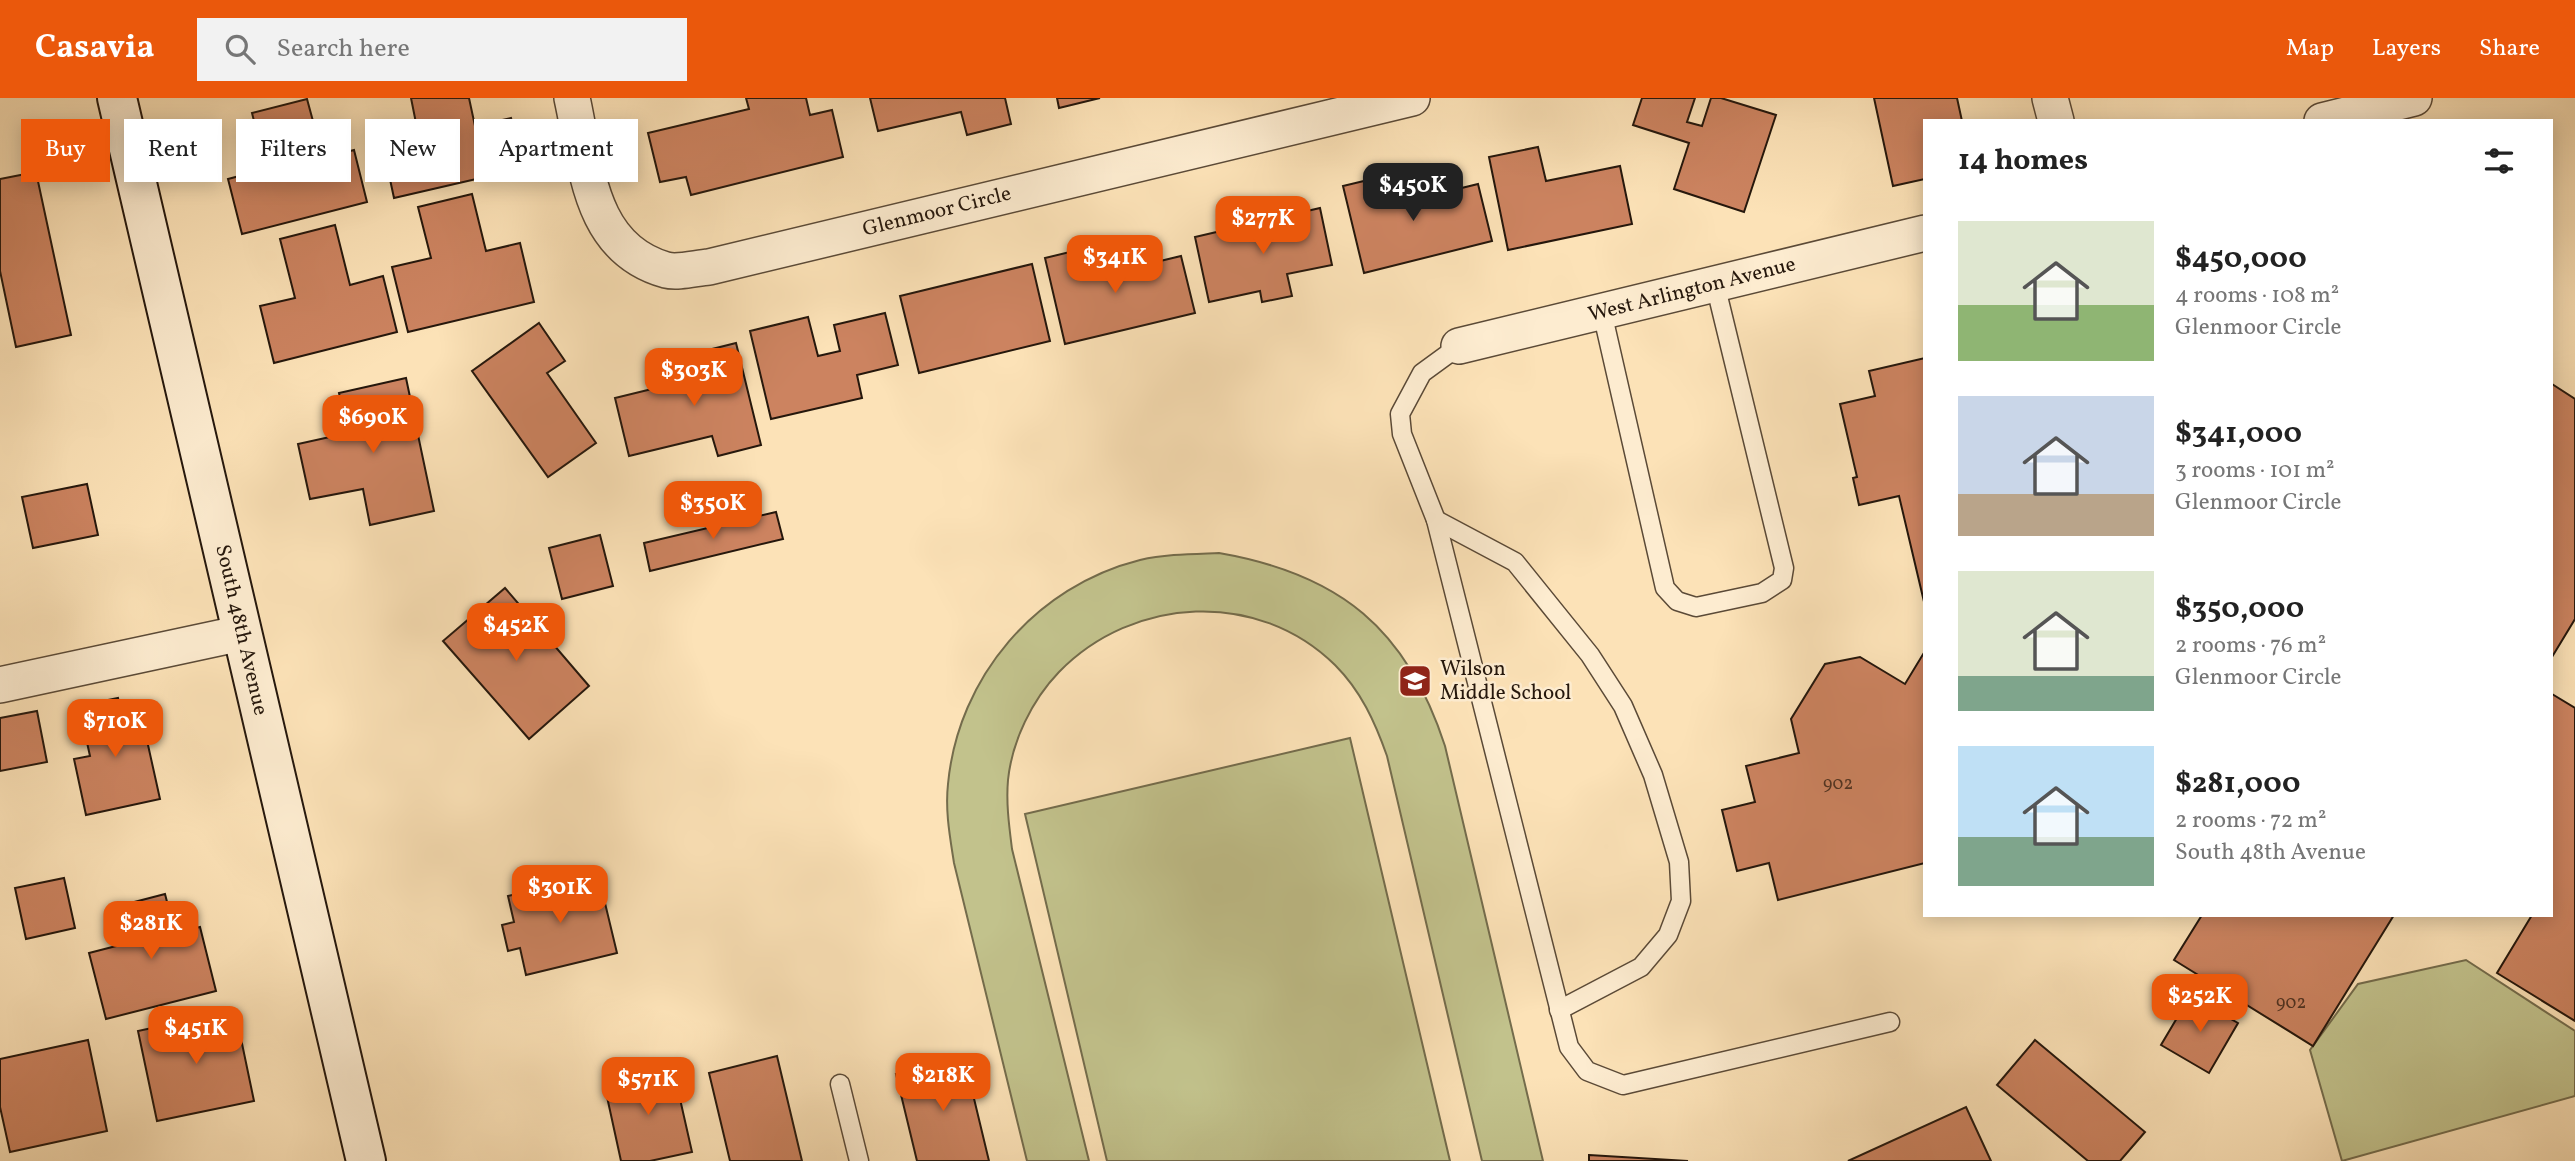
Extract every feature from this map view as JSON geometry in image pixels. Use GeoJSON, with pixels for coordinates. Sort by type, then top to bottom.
{"type":"FeatureCollection","features":[{"type":"Feature","properties":{"kind":"street","name":"South 48th Avenue"},"geometry":{"type":"LineString","coordinates":[[117,98],[366,1161]]}},
{"type":"Feature","properties":{"kind":"street","name":"Glenmoor Circle"},"geometry":{"type":"LineString","coordinates":[[572,98],[597,213],[618,244],[638,257],[668,270],[709,267],[1412,98]]}},
{"type":"Feature","properties":{"kind":"street"},"geometry":{"type":"LineString","coordinates":[[2050,98],[2055,119]]}},
{"type":"Feature","properties":{"kind":"street"},"geometry":{"type":"LineString","coordinates":[[2330,119],[2414,98]]}},
{"type":"Feature","properties":{"kind":"street","name":"West Arlington Avenue"},"geometry":{"type":"LineString","coordinates":[[1459,346],[1923,233]]}},
{"type":"Feature","properties":{"kind":"street"},"geometry":{"type":"LineString","coordinates":[[0,685],[242,634]]}},
{"type":"Feature","properties":{"kind":"lane"},"geometry":{"type":"LineString","coordinates":[[1602,312],[1665,588],[1677,601],[1696,607],[1762,593],[1782,580],[1784,568],[1715,284]]}},
{"type":"Feature","properties":{"kind":"lane"},"geometry":{"type":"LineString","coordinates":[[1459,346],[1422,373],[1400,414],[1402,434],[1436,520],[1569,1047],[1587,1071],[1623,1085],[1890,1023]]}},
{"type":"Feature","properties":{"kind":"lane"},"geometry":{"type":"LineString","coordinates":[[1436,520],[1514,562],[1590,655],[1623,706],[1653,775],[1679,862],[1681,901],[1668,935],[1641,967],[1559,1010]]}},
{"type":"Feature","properties":{"kind":"lane"},"geometry":{"type":"LineString","coordinates":[[840,1084],[859,1161]]}},
{"type":"Feature","properties":{"kind":"green space"},"geometry":{"type":"Polygon","coordinates":[[[1219,553],[1262,563],[1300,576],[1334,592],[1363,614],[1389,639],[1411,669],[1445,746],[1543,1161],[1482,1161],[1387,756],[1360,696],[1335,665],[1304,640],[1270,623],[1233,614],[1196,612],[1159,616],[1123,628],[1089,647],[1059,672],[1040,695],[1025,722],[1014,751],[1007,789],[1012,849],[1089,1161],[1027,1161],[954,863],[947,804],[955,745],[968,708],[986,673],[1009,642],[1036,614],[1068,591],[1102,573],[1140,560],[1170,555],[1219,553]]]}},
{"type":"Feature","properties":{"kind":"green space"},"geometry":{"type":"Polygon","coordinates":[[[1350,738],[1450,1161],[1107,1161],[1025,814],[1350,738]]]}},
{"type":"Feature","properties":{"kind":"green space"},"geometry":{"type":"Polygon","coordinates":[[[2466,960],[2575,1031],[2575,1096],[2342,1161],[2310,1050],[2358,984],[2466,960]]]}},
{"type":"Feature","properties":{"kind":"building"},"geometry":{"type":"Polygon","coordinates":[[[411,98],[469,98],[474,121],[474,180],[394,198],[391,182],[460,182],[460,119],[415,119],[411,98]]]}},
{"type":"Feature","properties":{"kind":"building"},"geometry":{"type":"Polygon","coordinates":[[[746,98],[806,98],[810,115],[832,110],[843,157],[691,195],[686,177],[660,182],[648,133],[749,109],[746,98]]]}},
{"type":"Feature","properties":{"kind":"building"},"geometry":{"type":"Polygon","coordinates":[[[870,98],[1005,98],[1011,124],[967,135],[961,112],[878,131],[870,98]]]}},
{"type":"Feature","properties":{"kind":"building"},"geometry":{"type":"Polygon","coordinates":[[[1057,98],[1100,98],[1059,108],[1057,98]]]}},
{"type":"Feature","properties":{"kind":"building"},"geometry":{"type":"Polygon","coordinates":[[[1642,98],[1695,98],[1687,122],[1702,126],[1711,98],[1721,98],[1776,115],[1744,212],[1674,189],[1689,143],[1633,125],[1642,98]]]}},
{"type":"Feature","properties":{"kind":"building"},"geometry":{"type":"Polygon","coordinates":[[[1874,98],[1957,98],[1962,119],[1923,119],[1923,179],[1893,186],[1874,98]]]}},
{"type":"Feature","properties":{"kind":"building"},"geometry":{"type":"Polygon","coordinates":[[[307,99],[312,119],[254,119],[252,113],[307,99]]]}},
{"type":"Feature","properties":{"kind":"building"},"geometry":{"type":"Polygon","coordinates":[[[1538,147],[1546,181],[1620,166],[1632,224],[1508,250],[1489,157],[1538,147]]]}},
{"type":"Feature","properties":{"kind":"building"},"geometry":{"type":"Polygon","coordinates":[[[354,150],[367,202],[242,234],[228,179],[236,177],[236,182],[351,182],[351,151],[354,150]]]}},
{"type":"Feature","properties":{"kind":"building"},"geometry":{"type":"Polygon","coordinates":[[[1393,174],[1400,203],[1478,184],[1492,241],[1364,273],[1343,186],[1393,174]]]}},
{"type":"Feature","properties":{"kind":"building"},"geometry":{"type":"Polygon","coordinates":[[[21,175],[21,182],[38,182],[71,335],[16,347],[0,271],[0,179],[21,175]]]}},
{"type":"Feature","properties":{"kind":"building"},"geometry":{"type":"Polygon","coordinates":[[[472,194],[486,251],[520,243],[534,302],[408,332],[392,267],[431,258],[418,207],[472,194]]]}},
{"type":"Feature","properties":{"kind":"building"},"geometry":{"type":"Polygon","coordinates":[[[1320,208],[1332,265],[1287,274],[1292,296],[1262,302],[1260,291],[1209,302],[1195,237],[1320,208]]]}},
{"type":"Feature","properties":{"kind":"building"},"geometry":{"type":"Polygon","coordinates":[[[335,225],[350,285],[383,276],[397,332],[274,363],[260,306],[295,298],[280,239],[335,225]]]}},
{"type":"Feature","properties":{"kind":"building"},"geometry":{"type":"Polygon","coordinates":[[[1095,246],[1102,275],[1181,256],[1195,313],[1065,344],[1045,258],[1095,246]]]}},
{"type":"Feature","properties":{"kind":"building"},"geometry":{"type":"Polygon","coordinates":[[[1032,264],[1050,341],[919,373],[900,296],[1032,264]]]}},
{"type":"Feature","properties":{"kind":"building"},"geometry":{"type":"Polygon","coordinates":[[[885,313],[898,365],[857,375],[862,398],[771,419],[750,331],[808,317],[818,356],[840,351],[834,325],[885,313]]]}},
{"type":"Feature","properties":{"kind":"building"},"geometry":{"type":"Polygon","coordinates":[[[539,323],[565,361],[547,373],[596,443],[548,477],[472,371],[539,323]]]}},
{"type":"Feature","properties":{"kind":"building"},"geometry":{"type":"Polygon","coordinates":[[[736,343],[761,445],[718,456],[712,436],[629,456],[615,398],[697,378],[692,354],[736,343]]]}},
{"type":"Feature","properties":{"kind":"building"},"geometry":{"type":"Polygon","coordinates":[[[1923,358],[1923,598],[1899,496],[1859,505],[1853,478],[1857,477],[1840,404],[1875,396],[1869,371],[1923,358]]]}},
{"type":"Feature","properties":{"kind":"building"},"geometry":{"type":"Polygon","coordinates":[[[406,378],[434,511],[370,525],[363,489],[310,499],[298,444],[348,433],[339,393],[406,378]]]}},
{"type":"Feature","properties":{"kind":"building"},"geometry":{"type":"Polygon","coordinates":[[[2553,385],[2575,399],[2575,619],[2553,655],[2553,385]]]}},
{"type":"Feature","properties":{"kind":"building"},"geometry":{"type":"Polygon","coordinates":[[[87,484],[98,535],[33,548],[22,497],[87,484]]]}},
{"type":"Feature","properties":{"kind":"building"},"geometry":{"type":"Polygon","coordinates":[[[776,512],[783,539],[650,571],[644,543],[776,512]]]}},
{"type":"Feature","properties":{"kind":"building"},"geometry":{"type":"Polygon","coordinates":[[[600,535],[613,586],[562,599],[549,548],[600,535]]]}},
{"type":"Feature","properties":{"kind":"building"},"geometry":{"type":"Polygon","coordinates":[[[505,588],[589,686],[529,739],[443,641],[505,588]]]}},
{"type":"Feature","properties":{"kind":"building"},"geometry":{"type":"Polygon","coordinates":[[[1923,654],[1923,864],[1778,900],[1769,863],[1737,871],[1722,810],[1755,802],[1746,766],[1799,753],[1791,719],[1825,664],[1860,657],[1905,684],[1923,654]]]}},
{"type":"Feature","properties":{"kind":"building"},"geometry":{"type":"Polygon","coordinates":[[[2553,695],[2575,708],[2575,1021],[2497,973],[2531,917],[2553,917],[2553,695]]]}},
{"type":"Feature","properties":{"kind":"building"},"geometry":{"type":"Polygon","coordinates":[[[118,698],[121,713],[140,709],[160,799],[86,815],[74,759],[90,756],[79,706],[118,698]]]}},
{"type":"Feature","properties":{"kind":"building"},"geometry":{"type":"Polygon","coordinates":[[[37,711],[47,762],[0,771],[0,718],[37,711]]]}},
{"type":"Feature","properties":{"kind":"building"},"geometry":{"type":"Polygon","coordinates":[[[598,874],[617,953],[526,975],[520,948],[508,951],[502,925],[514,922],[508,896],[598,874]]]}},
{"type":"Feature","properties":{"kind":"building"},"geometry":{"type":"Polygon","coordinates":[[[64,878],[75,928],[26,939],[15,888],[64,878]]]}},
{"type":"Feature","properties":{"kind":"building"},"geometry":{"type":"Polygon","coordinates":[[[165,894],[175,933],[200,927],[216,991],[106,1019],[89,953],[124,944],[115,907],[165,894]]]}},
{"type":"Feature","properties":{"kind":"building"},"geometry":{"type":"Polygon","coordinates":[[[2201,917],[2393,917],[2313,1046],[2174,960],[2201,917]]]}},
{"type":"Feature","properties":{"kind":"building"},"geometry":{"type":"Polygon","coordinates":[[[2190,996],[2238,1023],[2209,1073],[2161,1045],[2190,996]]]}},
{"type":"Feature","properties":{"kind":"building"},"geometry":{"type":"Polygon","coordinates":[[[235,1010],[254,1101],[157,1121],[138,1031],[235,1010]]]}},
{"type":"Feature","properties":{"kind":"building"},"geometry":{"type":"Polygon","coordinates":[[[88,1040],[107,1131],[10,1152],[0,1107],[0,1059],[88,1040]]]}},
{"type":"Feature","properties":{"kind":"building"},"geometry":{"type":"Polygon","coordinates":[[[2035,1040],[2145,1132],[2120,1161],[2088,1161],[1997,1085],[2035,1040]]]}},
{"type":"Feature","properties":{"kind":"building"},"geometry":{"type":"Polygon","coordinates":[[[777,1056],[802,1161],[730,1161],[709,1073],[777,1056]]]}},
{"type":"Feature","properties":{"kind":"building"},"geometry":{"type":"Polygon","coordinates":[[[964,1057],[989,1161],[917,1161],[896,1074],[964,1057]]]}},
{"type":"Feature","properties":{"kind":"building"},"geometry":{"type":"Polygon","coordinates":[[[673,1068],[692,1152],[650,1161],[621,1161],[604,1083],[673,1068]]]}},
{"type":"Feature","properties":{"kind":"building"},"geometry":{"type":"Polygon","coordinates":[[[1966,1107],[1991,1161],[1848,1161],[1966,1107]]]}},
{"type":"Feature","properties":{"kind":"building"},"geometry":{"type":"Polygon","coordinates":[[[1589,1155],[1688,1161],[1589,1161],[1589,1155]]]}},
{"type":"Feature","properties":{"kind":"place","name":"Wilson Middle School"},"geometry":{"type":"Point","coordinates":[1415,681]}}]}
